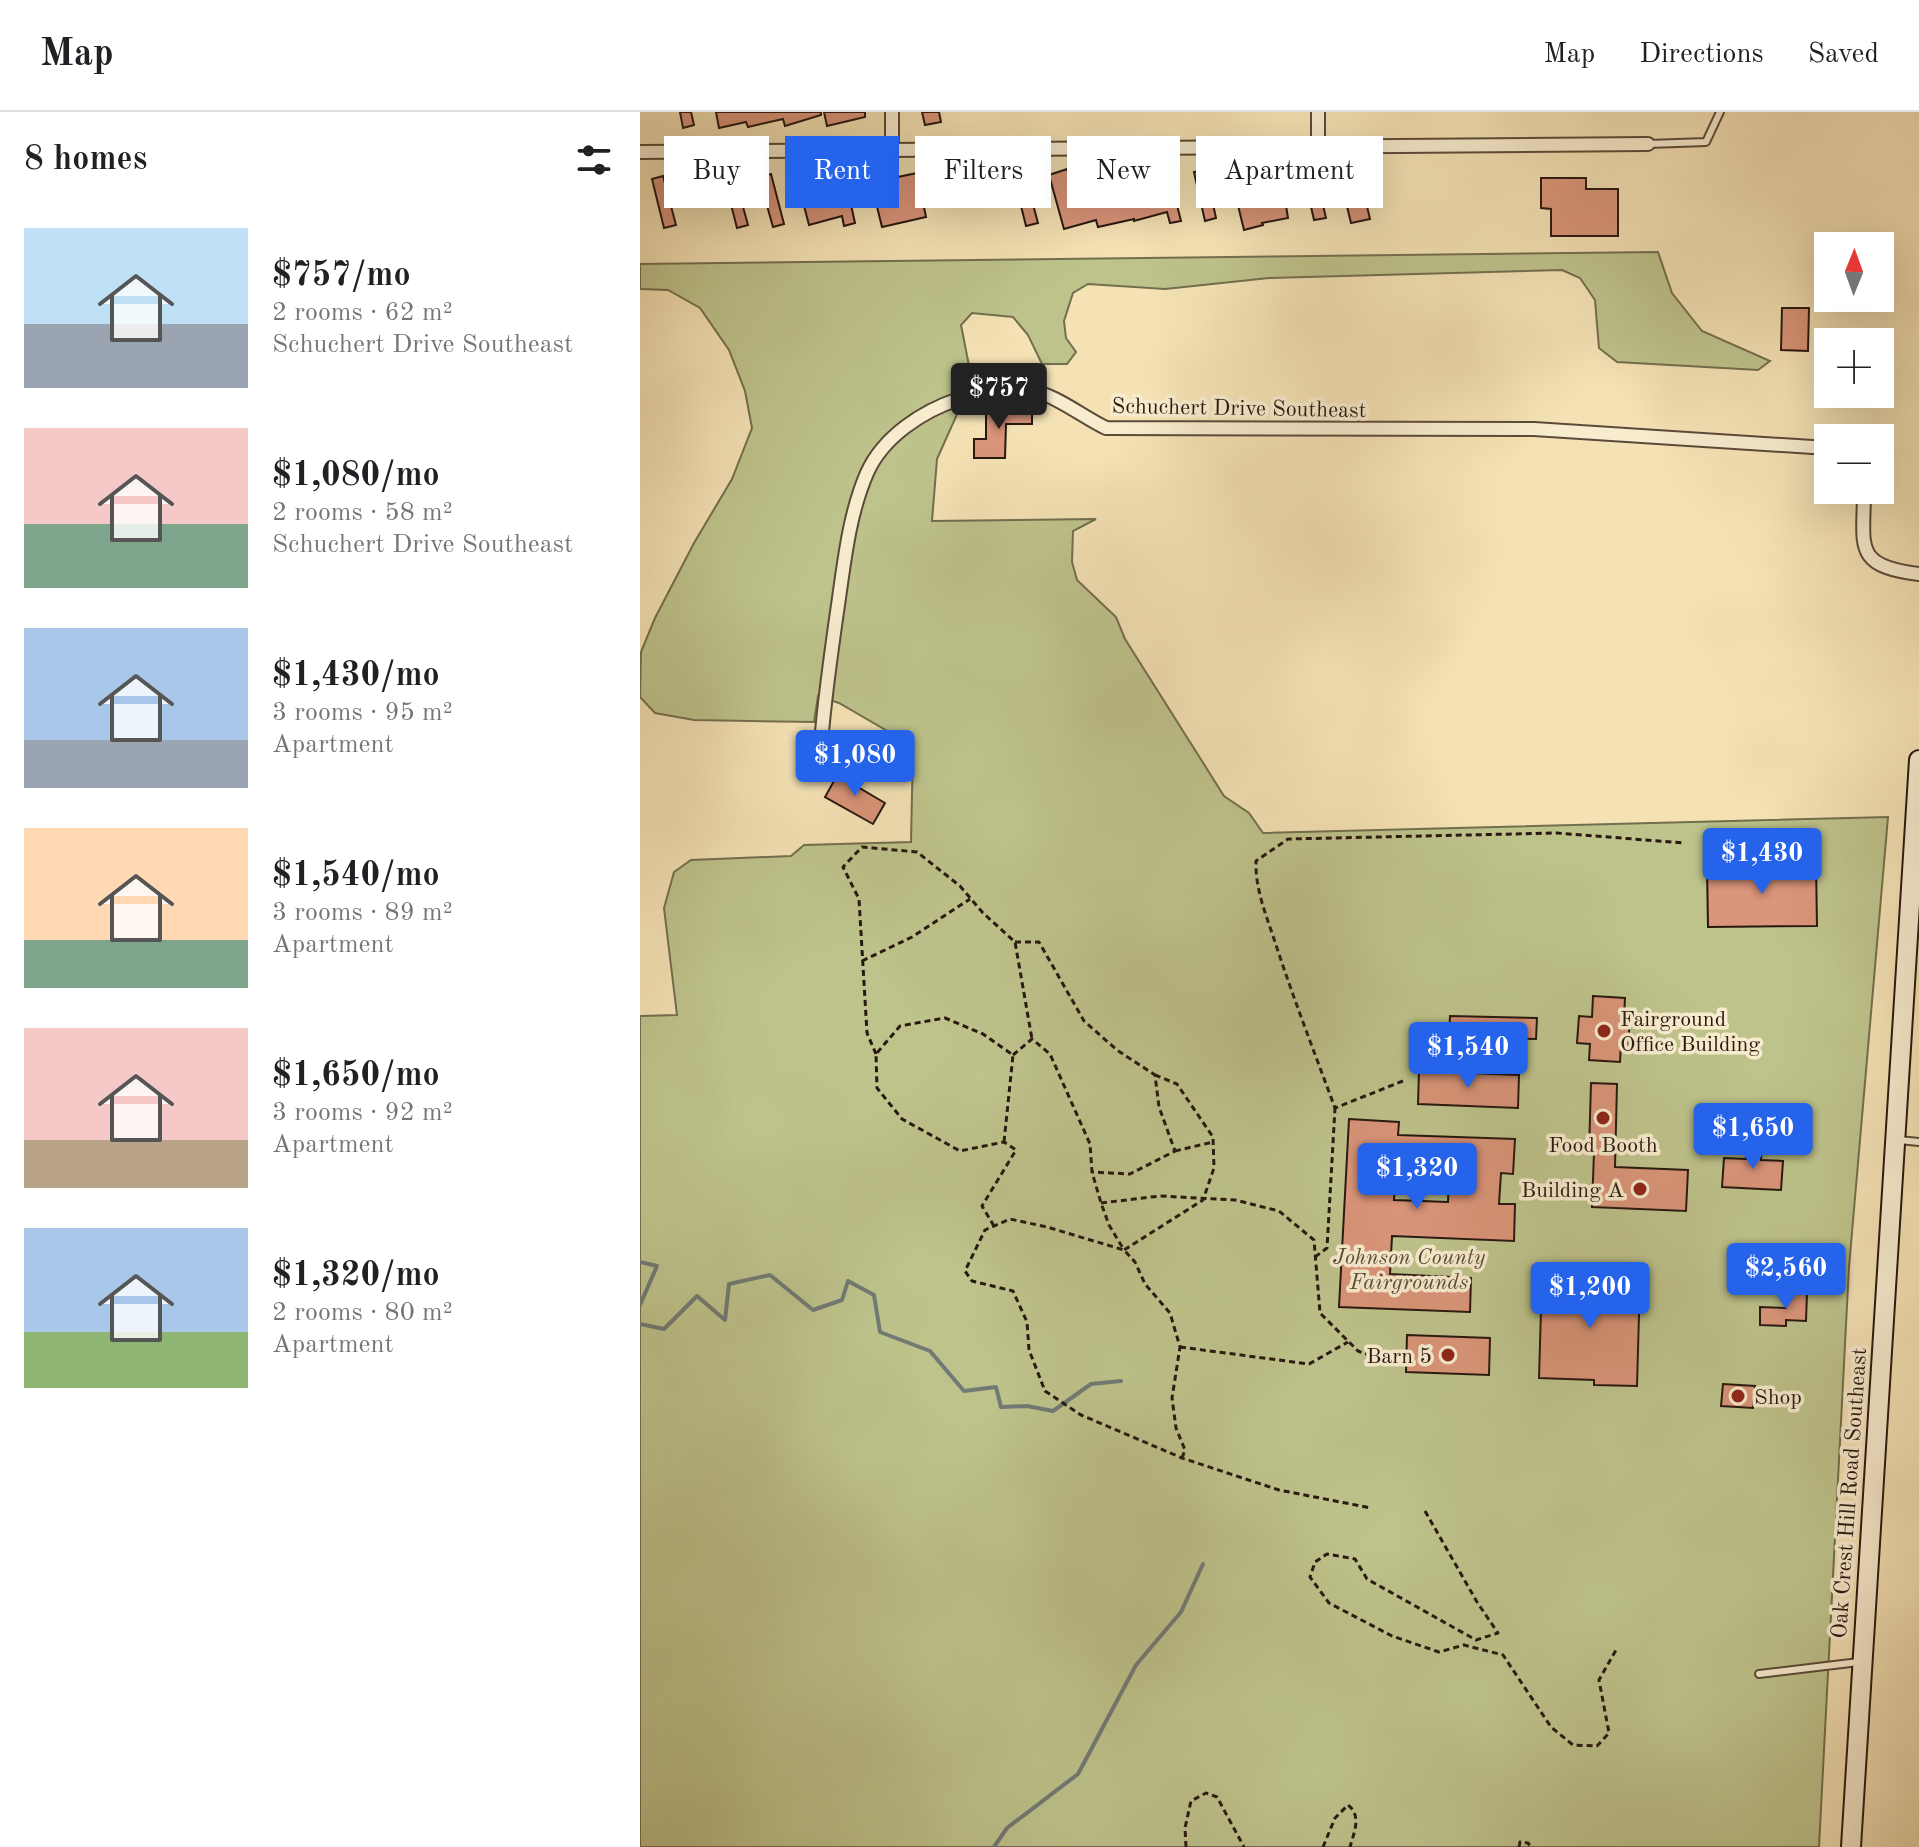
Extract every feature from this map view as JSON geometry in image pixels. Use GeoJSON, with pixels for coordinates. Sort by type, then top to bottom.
{"type":"FeatureCollection","features":[{"type":"Feature","properties":{"kind":"main road","name":"Oak Crest Hill Road Southeast"},"geometry":{"type":"LineString","coordinates":[[1851,1847],[1919,760]]}},
{"type":"Feature","properties":{"kind":"street"},"geometry":{"type":"LineString","coordinates":[[892,112],[892,136]]}},
{"type":"Feature","properties":{"kind":"street"},"geometry":{"type":"LineString","coordinates":[[1318,112],[1318,136]]}},
{"type":"Feature","properties":{"kind":"street"},"geometry":{"type":"LineString","coordinates":[[1383,145],[1648,144]]}},
{"type":"Feature","properties":{"kind":"street"},"geometry":{"type":"LineString","coordinates":[[899,149],[1196,146]]}},
{"type":"Feature","properties":{"kind":"street"},"geometry":{"type":"LineString","coordinates":[[640,152],[785,150]]}},
{"type":"Feature","properties":{"kind":"street","name":"Schuchert Drive Southeast"},"geometry":{"type":"LineString","coordinates":[[821,743],[827,674],[847,547],[867,471],[888,444],[914,419],[938,406],[967,397],[997,389],[1028,390],[1054,398],[1082,417],[1106,428],[1534,429],[1814,447]]}},
{"type":"Feature","properties":{"kind":"street"},"geometry":{"type":"LineString","coordinates":[[1864,504],[1866,549],[1871,560],[1885,568],[1919,574]]}},
{"type":"Feature","properties":{"kind":"lane"},"geometry":{"type":"LineString","coordinates":[[1648,144],[1706,142],[1720,112]]}},
{"type":"Feature","properties":{"kind":"lane"},"geometry":{"type":"LineString","coordinates":[[1894,1140],[1919,1142]]}},
{"type":"Feature","properties":{"kind":"lane"},"geometry":{"type":"LineString","coordinates":[[1759,1674],[1862,1661]]}},
{"type":"Feature","properties":{"kind":"path"},"geometry":{"type":"LineString","coordinates":[[1315,1257],[1327,1248],[1335,1108],[1266,915],[1256,881],[1256,861],[1288,839],[1557,833],[1684,843]]}},
{"type":"Feature","properties":{"kind":"path"},"geometry":{"type":"LineString","coordinates":[[994,1226],[982,1206],[1016,1150],[1004,1142],[960,1151],[902,1119],[877,1088],[876,1054],[867,1033],[859,899],[843,867],[862,847],[917,852],[960,886],[1015,942],[1032,1039],[1050,1054],[1090,1144],[1092,1172],[1109,1225],[1135,1262],[1145,1284],[1170,1313],[1180,1347],[1172,1398],[1176,1428],[1185,1450],[1182,1458]]}},
{"type":"Feature","properties":{"kind":"path"},"geometry":{"type":"LineString","coordinates":[[862,961],[912,937],[970,898]]}},
{"type":"Feature","properties":{"kind":"path"},"geometry":{"type":"LineString","coordinates":[[1015,942],[1039,942],[1084,1021],[1117,1050],[1155,1075],[1177,1084],[1213,1137],[1214,1168],[1203,1200],[1124,1250],[1010,1219],[985,1230],[965,1271],[972,1281],[1013,1291],[1027,1322],[1029,1350],[1045,1391],[1081,1415],[1182,1458],[1279,1490],[1371,1508]]}},
{"type":"Feature","properties":{"kind":"path"},"geometry":{"type":"LineString","coordinates":[[876,1054],[900,1026],[945,1018],[983,1034],[1013,1055]]}},
{"type":"Feature","properties":{"kind":"path"},"geometry":{"type":"LineString","coordinates":[[1004,1142],[1013,1055],[1032,1039]]}},
{"type":"Feature","properties":{"kind":"path"},"geometry":{"type":"LineString","coordinates":[[1155,1075],[1159,1107],[1175,1151]]}},
{"type":"Feature","properties":{"kind":"path"},"geometry":{"type":"LineString","coordinates":[[1335,1108],[1403,1081]]}},
{"type":"Feature","properties":{"kind":"path"},"geometry":{"type":"LineString","coordinates":[[1092,1172],[1130,1174],[1175,1151],[1213,1142]]}},
{"type":"Feature","properties":{"kind":"path"},"geometry":{"type":"LineString","coordinates":[[1101,1203],[1160,1196],[1235,1200],[1279,1211],[1314,1240],[1320,1313],[1358,1351],[1395,1365]]}},
{"type":"Feature","properties":{"kind":"path"},"geometry":{"type":"LineString","coordinates":[[1180,1347],[1309,1364],[1348,1342]]}},
{"type":"Feature","properties":{"kind":"path"},"geometry":{"type":"LineString","coordinates":[[1425,1511],[1498,1633],[1476,1640],[1367,1579],[1355,1559],[1327,1554],[1315,1562],[1310,1577],[1329,1603],[1392,1636],[1439,1652],[1464,1645],[1503,1655],[1551,1727],[1573,1745],[1597,1746],[1609,1733],[1599,1680],[1616,1650]]}},
{"type":"Feature","properties":{"kind":"path"},"geometry":{"type":"LineString","coordinates":[[1186,1847],[1185,1828],[1191,1801],[1206,1793],[1217,1797],[1244,1847]]}},
{"type":"Feature","properties":{"kind":"path"},"geometry":{"type":"LineString","coordinates":[[1323,1847],[1335,1818],[1348,1805],[1355,1810],[1357,1824],[1350,1847]]}},
{"type":"Feature","properties":{"kind":"path"},"geometry":{"type":"LineString","coordinates":[[1519,1847],[1520,1842],[1528,1843],[1531,1847]]}},
{"type":"Feature","properties":{"kind":"green space","name":"Johnson County Fairgrounds"},"geometry":{"type":"Polygon","coordinates":[[[1658,252],[1672,293],[1702,331],[1770,361],[1758,370],[1617,362],[1599,348],[1595,300],[1580,278],[1562,270],[1269,278],[1165,289],[1088,284],[1073,293],[1064,321],[1066,338],[1076,352],[1067,364],[1042,364],[1028,335],[1013,317],[972,313],[961,325],[972,381],[937,459],[932,521],[1096,519],[1073,531],[1072,562],[1077,580],[1116,617],[1125,639],[1224,796],[1249,813],[1263,833],[1888,817],[1849,1267],[1819,1847],[640,1847],[640,1016],[677,1015],[664,908],[674,872],[691,860],[791,856],[804,845],[911,842],[913,746],[839,703],[818,696],[814,722],[694,720],[655,713],[640,697],[641,652],[655,618],[732,479],[752,428],[745,391],[729,350],[700,308],[668,290],[640,289],[640,264],[1658,252]]]}},
{"type":"Feature","properties":{"kind":"building"},"geometry":{"type":"Polygon","coordinates":[[[680,112],[691,112],[694,125],[683,128],[680,112]]]}},
{"type":"Feature","properties":{"kind":"building"},"geometry":{"type":"Polygon","coordinates":[[[716,112],[821,112],[821,115],[785,126],[783,119],[748,127],[746,122],[719,128],[716,112]]]}},
{"type":"Feature","properties":{"kind":"building"},"geometry":{"type":"Polygon","coordinates":[[[824,112],[865,112],[865,117],[827,126],[824,112]]]}},
{"type":"Feature","properties":{"kind":"building"},"geometry":{"type":"Polygon","coordinates":[[[922,112],[939,112],[941,122],[925,125],[922,112]]]}},
{"type":"Feature","properties":{"kind":"building"},"geometry":{"type":"Polygon","coordinates":[[[1067,169],[1067,208],[1178,208],[1181,221],[1170,223],[1167,212],[1098,227],[1096,220],[1064,229],[1051,174],[1067,169]]]}},
{"type":"Feature","properties":{"kind":"building"},"geometry":{"type":"Polygon","coordinates":[[[915,173],[915,208],[924,208],[926,217],[882,227],[877,208],[899,208],[899,177],[915,173]]]}},
{"type":"Feature","properties":{"kind":"building"},"geometry":{"type":"Polygon","coordinates":[[[769,174],[784,224],[773,227],[768,208],[769,174]]]}},
{"type":"Feature","properties":{"kind":"building"},"geometry":{"type":"Polygon","coordinates":[[[663,176],[664,208],[671,208],[676,225],[664,228],[652,179],[663,176]]]}},
{"type":"Feature","properties":{"kind":"building"},"geometry":{"type":"Polygon","coordinates":[[[1541,178],[1586,178],[1586,189],[1618,189],[1618,236],[1551,236],[1551,209],[1541,208],[1541,178]]]}},
{"type":"Feature","properties":{"kind":"building"},"geometry":{"type":"Polygon","coordinates":[[[732,208],[743,208],[748,225],[737,228],[732,208]]]}},
{"type":"Feature","properties":{"kind":"building"},"geometry":{"type":"Polygon","coordinates":[[[805,208],[852,208],[855,223],[844,226],[842,216],[809,225],[805,208]]]}},
{"type":"Feature","properties":{"kind":"building"},"geometry":{"type":"Polygon","coordinates":[[[1022,208],[1034,208],[1038,223],[1026,226],[1022,208]]]}},
{"type":"Feature","properties":{"kind":"building"},"geometry":{"type":"Polygon","coordinates":[[[1202,208],[1214,208],[1216,218],[1205,221],[1202,208]]]}},
{"type":"Feature","properties":{"kind":"building"},"geometry":{"type":"Polygon","coordinates":[[[1239,208],[1286,208],[1288,218],[1244,230],[1239,208]]]}},
{"type":"Feature","properties":{"kind":"building"},"geometry":{"type":"Polygon","coordinates":[[[1311,208],[1324,208],[1326,218],[1314,220],[1311,208]]]}},
{"type":"Feature","properties":{"kind":"building"},"geometry":{"type":"Polygon","coordinates":[[[1347,208],[1367,208],[1370,219],[1351,223],[1347,208]]]}},
{"type":"Feature","properties":{"kind":"building"},"geometry":{"type":"Polygon","coordinates":[[[1782,308],[1809,308],[1808,351],[1781,350],[1782,308]]]}},
{"type":"Feature","properties":{"kind":"building"},"geometry":{"type":"Polygon","coordinates":[[[986,409],[1032,409],[1032,424],[1006,424],[1005,458],[974,458],[974,439],[986,439],[986,409]]]}},
{"type":"Feature","properties":{"kind":"building"},"geometry":{"type":"Polygon","coordinates":[[[839,772],[860,783],[858,787],[885,803],[873,824],[825,797],[839,772]]]}},
{"type":"Feature","properties":{"kind":"building"},"geometry":{"type":"Polygon","coordinates":[[[1816,864],[1817,926],[1708,927],[1707,866],[1816,864]]]}},
{"type":"Feature","properties":{"kind":"building","name":"Fairground Office Building"},"geometry":{"type":"Polygon","coordinates":[[[1593,996],[1625,998],[1624,1018],[1630,1018],[1628,1045],[1621,1044],[1620,1062],[1589,1060],[1590,1044],[1577,1043],[1579,1016],[1592,1017],[1593,996]]]}},
{"type":"Feature","properties":{"kind":"building"},"geometry":{"type":"Polygon","coordinates":[[[1450,1016],[1537,1018],[1536,1039],[1449,1037],[1450,1016]]]}},
{"type":"Feature","properties":{"kind":"building"},"geometry":{"type":"Polygon","coordinates":[[[1419,1071],[1519,1075],[1518,1108],[1418,1104],[1419,1071]]]}},
{"type":"Feature","properties":{"kind":"building","name":"Building A"},"geometry":{"type":"Polygon","coordinates":[[[1591,1083],[1617,1084],[1615,1167],[1688,1170],[1686,1211],[1592,1207],[1594,1152],[1589,1152],[1591,1083]]]}},
{"type":"Feature","properties":{"kind":"building"},"geometry":{"type":"Polygon","coordinates":[[[1349,1119],[1399,1122],[1398,1135],[1515,1139],[1513,1174],[1501,1173],[1499,1204],[1515,1204],[1514,1241],[1392,1236],[1390,1274],[1471,1278],[1470,1312],[1339,1307],[1349,1119]],[[1396,1169],[1394,1200],[1448,1202],[1449,1171],[1396,1169]]]}},
{"type":"Feature","properties":{"kind":"building"},"geometry":{"type":"Polygon","coordinates":[[[1746,1144],[1762,1145],[1761,1160],[1783,1161],[1781,1190],[1722,1187],[1724,1158],[1746,1159],[1746,1144]]]}},
{"type":"Feature","properties":{"kind":"building"},"geometry":{"type":"Polygon","coordinates":[[[1542,1276],[1640,1279],[1637,1386],[1594,1385],[1594,1380],[1539,1378],[1542,1276]]]}},
{"type":"Feature","properties":{"kind":"building"},"geometry":{"type":"Polygon","coordinates":[[[1786,1293],[1807,1293],[1806,1321],[1786,1320],[1786,1326],[1760,1325],[1760,1307],[1786,1308],[1786,1293]]]}},
{"type":"Feature","properties":{"kind":"building","name":"Barn 5"},"geometry":{"type":"Polygon","coordinates":[[[1407,1335],[1490,1338],[1489,1375],[1406,1372],[1407,1335]]]}},
{"type":"Feature","properties":{"kind":"building","name":"Shop"},"geometry":{"type":"Polygon","coordinates":[[[1723,1384],[1755,1386],[1753,1408],[1721,1406],[1723,1384]]]}},
{"type":"Feature","properties":{"kind":"waterway"},"geometry":{"type":"LineString","coordinates":[[640,1262],[657,1266],[640,1305]]}},
{"type":"Feature","properties":{"kind":"waterway"},"geometry":{"type":"LineString","coordinates":[[640,1324],[664,1329],[697,1296],[725,1320],[729,1284],[770,1275],[813,1310],[842,1300],[848,1281],[874,1295],[880,1332],[930,1351],[964,1391],[996,1387],[1001,1407],[1027,1406],[1053,1411],[1091,1384],[1121,1381]]}},
{"type":"Feature","properties":{"kind":"waterway"},"geometry":{"type":"LineString","coordinates":[[994,1847],[1007,1828],[1078,1774],[1136,1665],[1181,1612],[1203,1564]]}},
{"type":"Feature","properties":{"kind":"place","name":"Fairground Office Building"},"geometry":{"type":"Point","coordinates":[1604,1031]}},
{"type":"Feature","properties":{"kind":"place","name":"Food Booth"},"geometry":{"type":"Point","coordinates":[1603,1118]}},
{"type":"Feature","properties":{"kind":"place","name":"Building A"},"geometry":{"type":"Point","coordinates":[1640,1189]}},
{"type":"Feature","properties":{"kind":"place","name":"Barn 5"},"geometry":{"type":"Point","coordinates":[1448,1355]}},
{"type":"Feature","properties":{"kind":"place","name":"Shop"},"geometry":{"type":"Point","coordinates":[1738,1396]}}]}
